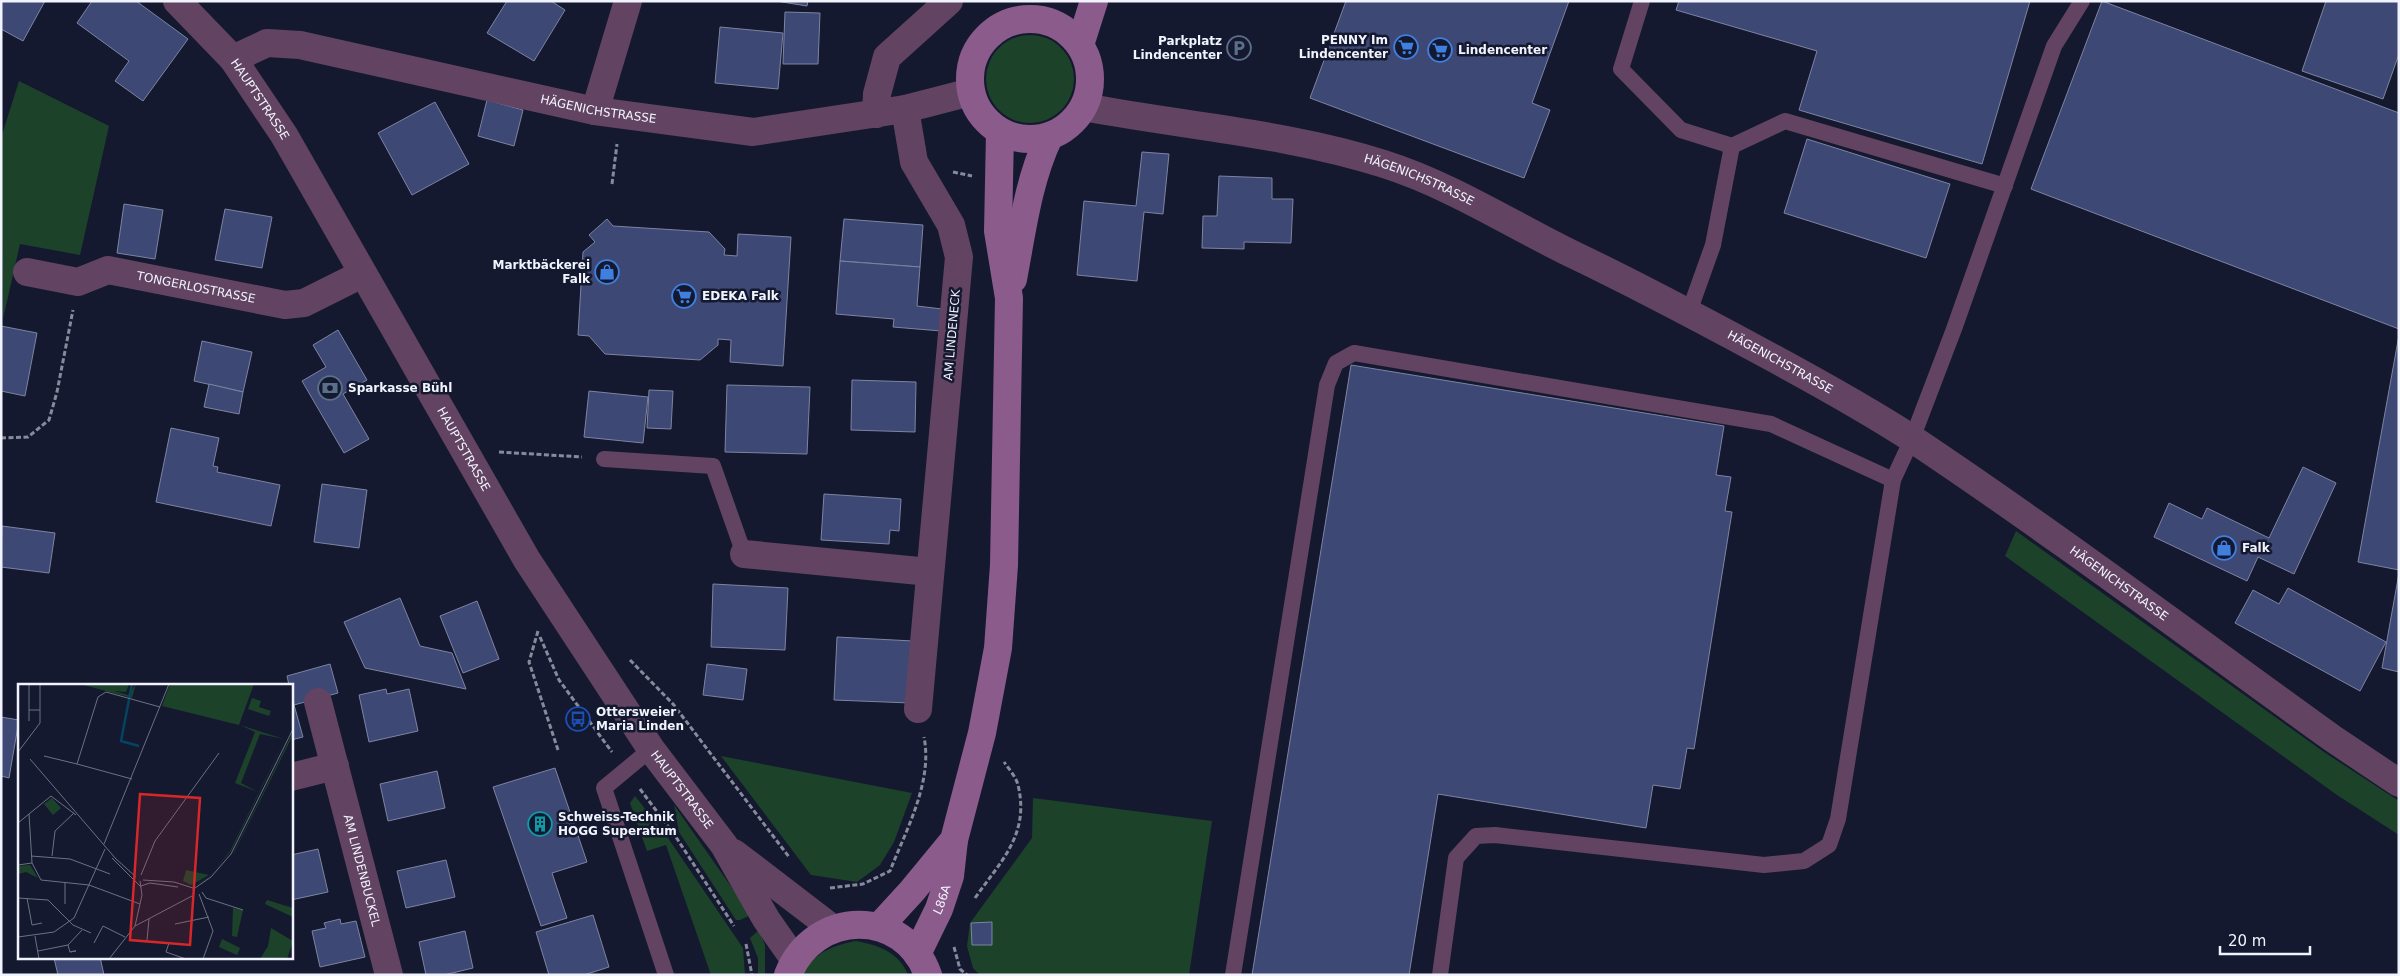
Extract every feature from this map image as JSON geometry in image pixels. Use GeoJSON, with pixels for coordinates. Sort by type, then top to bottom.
{"type":"FeatureCollection","features":[{"type":"Feature","properties":{"kind":"main road"},"geometry":{"type":"LineString","coordinates":[[1080,45],[1094,1]]}},
{"type":"Feature","properties":{"kind":"main road"},"geometry":{"type":"LineString","coordinates":[[1044,10],[1080,45],[1087,60],[1090,92],[1084,107],[1075,120],[1063,130],[1049,137],[1032,140],[1016,138],[1000,132],[981,115],[970,92],[970,68],[978,47],[995,30],[1044,10]]}},
{"type":"Feature","properties":{"kind":"main road"},"geometry":{"type":"LineString","coordinates":[[1000,132],[998,231],[1009,298]]}},
{"type":"Feature","properties":{"kind":"main road"},"geometry":{"type":"LineString","coordinates":[[1009,298],[1031,188],[1041,154],[1049,137]]}},
{"type":"Feature","properties":{"kind":"main road","name":"L86A"},"geometry":{"type":"LineString","coordinates":[[922,964],[950,876],[954,840],[982,733],[998,648],[1004,565],[1009,298]]}},
{"type":"Feature","properties":{"kind":"main road"},"geometry":{"type":"LineString","coordinates":[[878,927],[912,891],[954,840]]}},
{"type":"Feature","properties":{"kind":"main road"},"geometry":{"type":"LineString","coordinates":[[791,967],[810,941],[832,928],[855,924],[878,927],[900,938],[922,964]]}},
{"type":"Feature","properties":{"kind":"street","name":"HAUPTSTRASSE"},"geometry":{"type":"LineString","coordinates":[[177,1],[233,59],[284,134],[463,450],[564,619],[651,749],[724,844],[791,967]]}},
{"type":"Feature","properties":{"kind":"street"},"geometry":{"type":"LineString","coordinates":[[595,111],[628,1]]}},
{"type":"Feature","properties":{"kind":"street"},"geometry":{"type":"LineString","coordinates":[[876,114],[877,94],[887,57],[949,1]]}},
{"type":"Feature","properties":{"kind":"street","name":"HÄGENICHSTRASSE"},"geometry":{"type":"LineString","coordinates":[[233,59],[268,43],[300,45],[595,111],[754,132],[905,109],[970,92]]}},
{"type":"Feature","properties":{"kind":"street","name":"HÄGENICHSTRASSE"},"geometry":{"type":"LineString","coordinates":[[1084,107],[1122,115],[1339,150],[1388,165],[1460,195],[1689,312],[1806,376],[1912,439],[2399,783]]}},
{"type":"Feature","properties":{"kind":"street","name":"AM LINDENECK"},"geometry":{"type":"LineString","coordinates":[[905,109],[914,162],[951,225],[959,258],[918,709]]}},
{"type":"Feature","properties":{"kind":"street","name":"TONGERLOSTRASSE"},"geometry":{"type":"LineString","coordinates":[[78,282],[108,270],[285,305],[304,303],[362,274]]}},
{"type":"Feature","properties":{"kind":"street"},"geometry":{"type":"LineString","coordinates":[[27,272],[78,282]]}},
{"type":"Feature","properties":{"kind":"street"},"geometry":{"type":"LineString","coordinates":[[744,554],[930,572]]}},
{"type":"Feature","properties":{"kind":"street","name":"AM LINDENBUCKEL"},"geometry":{"type":"LineString","coordinates":[[318,702],[389,975]]}},
{"type":"Feature","properties":{"kind":"street"},"geometry":{"type":"LineString","coordinates":[[292,777],[335,766]]}},
{"type":"Feature","properties":{"kind":"street","name":"HAUPTSTRASSE"},"geometry":{"type":"LineString","coordinates":[[724,844],[832,928]]}},
{"type":"Feature","properties":{"kind":"lane"},"geometry":{"type":"LineString","coordinates":[[1642,1],[1621,69],[1681,130],[1732,146],[1785,121],[2005,186]]}},
{"type":"Feature","properties":{"kind":"lane"},"geometry":{"type":"LineString","coordinates":[[1440,975],[1456,858],[1476,836],[1495,835],[1764,865],[1804,861],[1829,845],[1838,819],[1893,480],[1912,439],[2054,46],[2082,1]]}},
{"type":"Feature","properties":{"kind":"lane"},"geometry":{"type":"LineString","coordinates":[[1689,312],[1713,245],[1732,146]]}},
{"type":"Feature","properties":{"kind":"lane"},"geometry":{"type":"LineString","coordinates":[[1233,975],[1327,385],[1336,363],[1354,353],[1771,424],[1893,480]]}},
{"type":"Feature","properties":{"kind":"lane"},"geometry":{"type":"LineString","coordinates":[[604,459],[713,466],[744,554]]}},
{"type":"Feature","properties":{"kind":"lane"},"geometry":{"type":"LineString","coordinates":[[651,749],[604,788],[666,975]]}},
{"type":"Feature","properties":{"kind":"path"},"geometry":{"type":"LineString","coordinates":[[595,111],[618,141],[612,184]]}},
{"type":"Feature","properties":{"kind":"path"},"geometry":{"type":"LineString","coordinates":[[1,438],[28,438],[49,420],[57,392],[78,282]]}},
{"type":"Feature","properties":{"kind":"path"},"geometry":{"type":"LineString","coordinates":[[463,450],[604,459]]}},
{"type":"Feature","properties":{"kind":"path"},"geometry":{"type":"LineString","coordinates":[[533,623],[559,680],[672,833]]}},
{"type":"Feature","properties":{"kind":"path"},"geometry":{"type":"LineString","coordinates":[[538,632],[529,662],[558,750]]}},
{"type":"Feature","properties":{"kind":"path"},"geometry":{"type":"LineString","coordinates":[[626,656],[674,704],[794,863]]}},
{"type":"Feature","properties":{"kind":"path"},"geometry":{"type":"LineString","coordinates":[[824,885],[833,888],[862,884],[890,871],[921,793],[926,748],[918,709]]}},
{"type":"Feature","properties":{"kind":"path"},"geometry":{"type":"LineString","coordinates":[[970,905],[1015,841],[1021,819],[1018,784],[1003,759],[982,733]]}},
{"type":"Feature","properties":{"kind":"path"},"geometry":{"type":"LineString","coordinates":[[956,939],[954,948],[960,969],[967,975]]}},
{"type":"Feature","properties":{"kind":"path"},"geometry":{"type":"LineString","coordinates":[[745,942],[752,975]]}},
{"type":"Feature","properties":{"kind":"green space"},"geometry":{"type":"Polygon","coordinates":[[[1021,35],[1039,35],[1055,42],[1067,54],[1074,70],[1074,88],[1067,104],[1055,116],[1039,123],[1021,123],[1005,116],[993,104],[986,88],[986,70],[993,54],[1005,42],[1021,35]]]}},
{"type":"Feature","properties":{"kind":"green space"},"geometry":{"type":"Polygon","coordinates":[[[19,81],[109,126],[80,255],[20,244],[3,319],[1,138],[19,81]]]}},
{"type":"Feature","properties":{"kind":"green space"},"geometry":{"type":"Polygon","coordinates":[[[2016,531],[2324,752],[2399,801],[2399,835],[2337,795],[2005,556],[2016,531]]]}},
{"type":"Feature","properties":{"kind":"green space"},"geometry":{"type":"Polygon","coordinates":[[[721,756],[912,793],[894,842],[880,865],[857,882],[811,875],[721,756]]]}},
{"type":"Feature","properties":{"kind":"green space"},"geometry":{"type":"Polygon","coordinates":[[[635,796],[668,838],[743,948],[745,975],[711,975],[666,845],[647,851],[630,803],[635,796]]]}},
{"type":"Feature","properties":{"kind":"green space"},"geometry":{"type":"Polygon","coordinates":[[[1033,798],[1212,821],[1189,975],[980,975],[973,968],[967,946],[970,923],[1032,838],[1033,798]]]}},
{"type":"Feature","properties":{"kind":"green space"},"geometry":{"type":"Polygon","coordinates":[[[674,805],[751,915],[736,920],[679,832],[674,805]]]}},
{"type":"Feature","properties":{"kind":"green space"},"geometry":{"type":"Polygon","coordinates":[[[759,930],[765,945],[765,975],[758,975],[758,958],[750,938],[759,930]]]}},
{"type":"Feature","properties":{"kind":"green space"},"geometry":{"type":"Polygon","coordinates":[[[856,941],[880,947],[887,951],[899,961],[908,975],[803,975],[812,961],[825,951],[856,941]]]}},
{"type":"Feature","properties":{"kind":"building"},"geometry":{"type":"Polygon","coordinates":[[[1,1],[45,1],[23,41],[1,29],[1,1]]]}},
{"type":"Feature","properties":{"kind":"building"},"geometry":{"type":"Polygon","coordinates":[[[92,1],[136,1],[188,39],[143,101],[115,81],[129,61],[77,23],[92,1]]]}},
{"type":"Feature","properties":{"kind":"building"},"geometry":{"type":"Polygon","coordinates":[[[507,1],[551,1],[565,10],[534,61],[487,33],[507,1]]]}},
{"type":"Feature","properties":{"kind":"building"},"geometry":{"type":"Polygon","coordinates":[[[776,1],[808,1],[807,6],[776,1]]]}},
{"type":"Feature","properties":{"kind":"building","name":"Lindencenter"},"geometry":{"type":"Polygon","coordinates":[[[1346,1],[1569,1],[1532,103],[1550,110],[1524,178],[1310,98],[1346,1]]]}},
{"type":"Feature","properties":{"kind":"building"},"geometry":{"type":"Polygon","coordinates":[[[1679,1],[2030,1],[1982,164],[1799,110],[1817,51],[1676,10],[1679,1]]]}},
{"type":"Feature","properties":{"kind":"building"},"geometry":{"type":"Polygon","coordinates":[[[2102,1],[2399,113],[2399,329],[2031,189],[2102,1]]]}},
{"type":"Feature","properties":{"kind":"building"},"geometry":{"type":"Polygon","coordinates":[[[2326,1],[2399,1],[2399,54],[2383,99],[2302,71],[2326,1]]]}},
{"type":"Feature","properties":{"kind":"building"},"geometry":{"type":"Polygon","coordinates":[[[785,12],[820,13],[818,64],[783,64],[785,12]]]}},
{"type":"Feature","properties":{"kind":"building"},"geometry":{"type":"Polygon","coordinates":[[[720,27],[783,33],[778,89],[715,83],[720,27]]]}},
{"type":"Feature","properties":{"kind":"building"},"geometry":{"type":"Polygon","coordinates":[[[487,100],[523,110],[514,146],[478,136],[487,100]]]}},
{"type":"Feature","properties":{"kind":"building"},"geometry":{"type":"Polygon","coordinates":[[[435,102],[469,164],[412,195],[378,133],[435,102]]]}},
{"type":"Feature","properties":{"kind":"building"},"geometry":{"type":"Polygon","coordinates":[[[1807,139],[1950,184],[1926,258],[1784,213],[1807,139]]]}},
{"type":"Feature","properties":{"kind":"building"},"geometry":{"type":"Polygon","coordinates":[[[1142,152],[1169,154],[1163,214],[1144,212],[1137,281],[1077,275],[1084,201],[1136,206],[1142,152]]]}},
{"type":"Feature","properties":{"kind":"building"},"geometry":{"type":"Polygon","coordinates":[[[1219,176],[1272,178],[1272,199],[1293,199],[1291,243],[1244,242],[1244,249],[1202,248],[1203,216],[1217,216],[1219,176]]]}},
{"type":"Feature","properties":{"kind":"building"},"geometry":{"type":"Polygon","coordinates":[[[124,204],[163,210],[155,259],[117,253],[124,204]]]}},
{"type":"Feature","properties":{"kind":"building"},"geometry":{"type":"Polygon","coordinates":[[[225,209],[272,217],[262,268],[215,260],[225,209]]]}},
{"type":"Feature","properties":{"kind":"building","name":"EDEKA Falk"},"geometry":{"type":"Polygon","coordinates":[[[607,219],[613,226],[709,232],[725,249],[724,255],[737,256],[738,234],[791,237],[783,366],[730,362],[731,340],[718,339],[718,345],[700,360],[605,354],[589,336],[578,335],[583,252],[595,242],[589,235],[607,219]]]}},
{"type":"Feature","properties":{"kind":"building"},"geometry":{"type":"Polygon","coordinates":[[[844,219],[923,225],[920,267],[840,261],[844,219]]]}},
{"type":"Feature","properties":{"kind":"building"},"geometry":{"type":"Polygon","coordinates":[[[840,261],[920,267],[917,306],[942,309],[941,331],[893,327],[894,319],[836,314],[840,261]]]}},
{"type":"Feature","properties":{"kind":"building"},"geometry":{"type":"Polygon","coordinates":[[[1,326],[37,333],[25,396],[1,391],[1,326]]]}},
{"type":"Feature","properties":{"kind":"building","name":"Sparkasse Bühl"},"geometry":{"type":"Polygon","coordinates":[[[338,330],[367,380],[343,394],[369,439],[344,453],[302,381],[326,367],[313,345],[338,330]]]}},
{"type":"Feature","properties":{"kind":"building"},"geometry":{"type":"Polygon","coordinates":[[[2399,335],[2399,570],[2358,562],[2399,335]]]}},
{"type":"Feature","properties":{"kind":"building"},"geometry":{"type":"Polygon","coordinates":[[[202,341],[252,352],[243,392],[194,381],[202,341]]]}},
{"type":"Feature","properties":{"kind":"building"},"geometry":{"type":"Polygon","coordinates":[[[1351,365],[1724,426],[1716,475],[1731,477],[1725,511],[1732,512],[1694,749],[1687,748],[1680,789],[1653,785],[1646,828],[1438,794],[1409,975],[1252,975],[1351,365]]]}},
{"type":"Feature","properties":{"kind":"building"},"geometry":{"type":"Polygon","coordinates":[[[852,380],[916,382],[915,432],[851,430],[852,380]]]}},
{"type":"Feature","properties":{"kind":"building"},"geometry":{"type":"Polygon","coordinates":[[[209,384],[243,392],[239,414],[204,407],[209,384]]]}},
{"type":"Feature","properties":{"kind":"building"},"geometry":{"type":"Polygon","coordinates":[[[727,385],[810,387],[807,454],[725,452],[727,385]]]}},
{"type":"Feature","properties":{"kind":"building"},"geometry":{"type":"Polygon","coordinates":[[[649,390],[673,391],[671,429],[647,428],[649,390]]]}},
{"type":"Feature","properties":{"kind":"building"},"geometry":{"type":"Polygon","coordinates":[[[589,391],[648,397],[643,443],[584,437],[589,391]]]}},
{"type":"Feature","properties":{"kind":"building"},"geometry":{"type":"Polygon","coordinates":[[[171,428],[219,438],[213,466],[218,467],[217,472],[280,485],[271,526],[156,502],[171,428]]]}},
{"type":"Feature","properties":{"kind":"building"},"geometry":{"type":"Polygon","coordinates":[[[2303,467],[2336,483],[2294,574],[2258,557],[2247,581],[2154,537],[2169,503],[2202,519],[2207,508],[2269,538],[2303,467]]]}},
{"type":"Feature","properties":{"kind":"building"},"geometry":{"type":"Polygon","coordinates":[[[322,484],[367,490],[359,548],[314,542],[322,484]]]}},
{"type":"Feature","properties":{"kind":"building"},"geometry":{"type":"Polygon","coordinates":[[[824,494],[901,499],[899,531],[890,530],[889,544],[821,540],[824,494]]]}},
{"type":"Feature","properties":{"kind":"building"},"geometry":{"type":"Polygon","coordinates":[[[2,526],[55,533],[49,573],[1,567],[2,526]]]}},
{"type":"Feature","properties":{"kind":"building"},"geometry":{"type":"Polygon","coordinates":[[[2399,573],[2399,672],[2382,668],[2399,573]]]}},
{"type":"Feature","properties":{"kind":"building"},"geometry":{"type":"Polygon","coordinates":[[[713,584],[788,588],[785,650],[711,647],[713,584]]]}},
{"type":"Feature","properties":{"kind":"building"},"geometry":{"type":"Polygon","coordinates":[[[2288,588],[2386,642],[2360,691],[2235,623],[2253,590],[2279,604],[2288,588]]]}},
{"type":"Feature","properties":{"kind":"building"},"geometry":{"type":"Polygon","coordinates":[[[400,598],[420,646],[452,653],[466,689],[365,668],[344,622],[400,598]]]}},
{"type":"Feature","properties":{"kind":"building"},"geometry":{"type":"Polygon","coordinates":[[[477,601],[499,659],[463,673],[440,616],[477,601]]]}},
{"type":"Feature","properties":{"kind":"building"},"geometry":{"type":"Polygon","coordinates":[[[837,637],[913,641],[910,703],[834,700],[837,637]]]}},
{"type":"Feature","properties":{"kind":"building"},"geometry":{"type":"Polygon","coordinates":[[[330,664],[338,693],[294,705],[292,684],[289,684],[287,676],[330,664]]]}},
{"type":"Feature","properties":{"kind":"building"},"geometry":{"type":"Polygon","coordinates":[[[707,664],[747,669],[743,700],[703,695],[707,664]]]}},
{"type":"Feature","properties":{"kind":"building"},"geometry":{"type":"Polygon","coordinates":[[[386,689],[387,694],[409,689],[418,731],[369,742],[359,695],[386,689]]]}},
{"type":"Feature","properties":{"kind":"building"},"geometry":{"type":"Polygon","coordinates":[[[292,698],[303,737],[292,740],[292,698]]]}},
{"type":"Feature","properties":{"kind":"building"},"geometry":{"type":"Polygon","coordinates":[[[1,717],[18,720],[18,726],[9,778],[1,776],[1,717]]]}},
{"type":"Feature","properties":{"kind":"building","name":"Schweiss-Technik HOGG Superatum"},"geometry":{"type":"Polygon","coordinates":[[[555,768],[587,862],[552,873],[567,918],[541,926],[493,787],[555,768]]]}},
{"type":"Feature","properties":{"kind":"building"},"geometry":{"type":"Polygon","coordinates":[[[437,771],[445,808],[388,821],[380,784],[437,771]]]}},
{"type":"Feature","properties":{"kind":"building"},"geometry":{"type":"Polygon","coordinates":[[[318,849],[328,892],[292,900],[292,855],[318,849]]]}},
{"type":"Feature","properties":{"kind":"building"},"geometry":{"type":"Polygon","coordinates":[[[446,860],[455,897],[406,908],[397,871],[446,860]]]}},
{"type":"Feature","properties":{"kind":"building"},"geometry":{"type":"Polygon","coordinates":[[[593,915],[609,967],[584,975],[549,975],[536,932],[593,915]]]}},
{"type":"Feature","properties":{"kind":"building"},"geometry":{"type":"Polygon","coordinates":[[[340,919],[341,924],[356,921],[365,957],[320,967],[312,931],[326,928],[324,923],[340,919]]]}},
{"type":"Feature","properties":{"kind":"building"},"geometry":{"type":"Polygon","coordinates":[[[992,922],[992,945],[972,945],[971,923],[992,922]]]}},
{"type":"Feature","properties":{"kind":"building"},"geometry":{"type":"Polygon","coordinates":[[[465,931],[473,968],[444,975],[426,975],[419,942],[465,931]]]}},
{"type":"Feature","properties":{"kind":"building"},"geometry":{"type":"Polygon","coordinates":[[[54,958],[100,958],[104,975],[58,975],[54,958]]]}},
{"type":"Feature","properties":{"kind":"place","name":"PENNY Im Lindencenter"},"geometry":{"type":"Point","coordinates":[1406,47]}},
{"type":"Feature","properties":{"kind":"place","name":"Parkplatz Lindencenter"},"geometry":{"type":"Point","coordinates":[1239,48]}},
{"type":"Feature","properties":{"kind":"place","name":"Lindencenter"},"geometry":{"type":"Point","coordinates":[1440,50]}},
{"type":"Feature","properties":{"kind":"place","name":"Marktbäckerei Falk"},"geometry":{"type":"Point","coordinates":[607,272]}},
{"type":"Feature","properties":{"kind":"place","name":"EDEKA Falk"},"geometry":{"type":"Point","coordinates":[684,296]}},
{"type":"Feature","properties":{"kind":"place","name":"Sparkasse Bühl"},"geometry":{"type":"Point","coordinates":[330,388]}},
{"type":"Feature","properties":{"kind":"place","name":"Falk"},"geometry":{"type":"Point","coordinates":[2224,548]}},
{"type":"Feature","properties":{"kind":"place","name":"Ottersweier Maria Linden"},"geometry":{"type":"Point","coordinates":[578,719]}},
{"type":"Feature","properties":{"kind":"place","name":"Schweiss-Technik HOGG Superatum"},"geometry":{"type":"Point","coordinates":[540,824]}}]}
